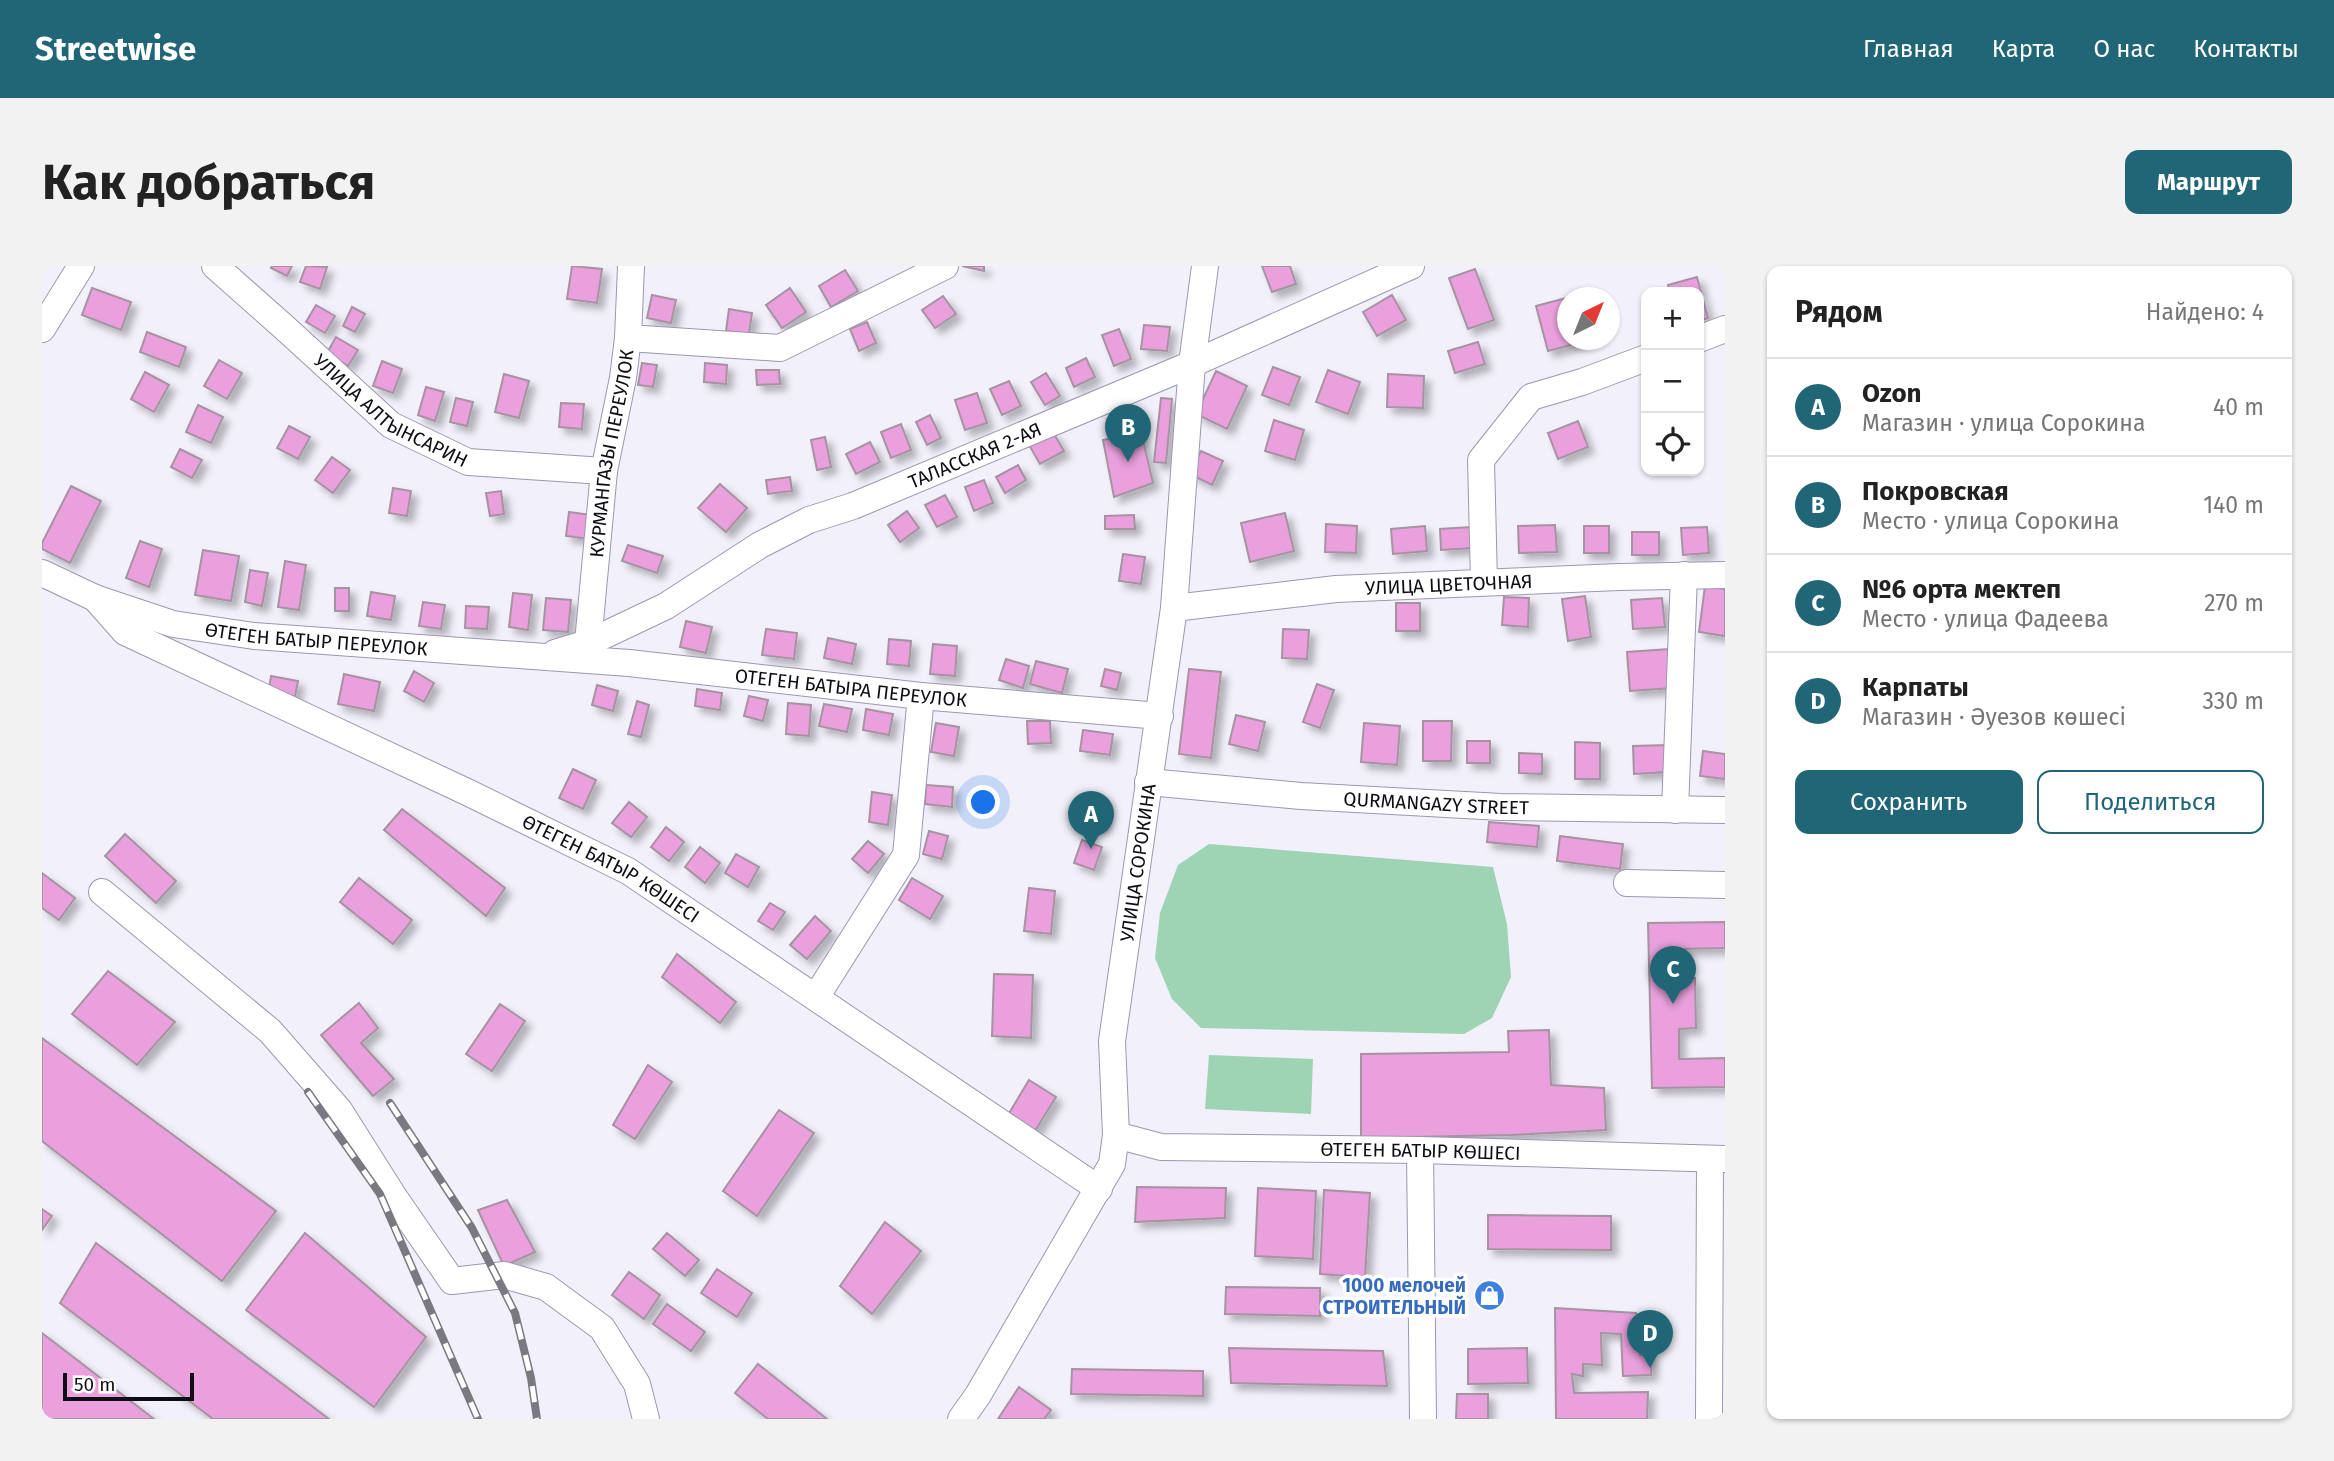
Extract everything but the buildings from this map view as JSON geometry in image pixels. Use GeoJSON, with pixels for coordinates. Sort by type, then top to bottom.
{"type":"FeatureCollection","features":[{"type":"Feature","properties":{"kind":"street"},"geometry":{"type":"LineString","coordinates":[[42,329],[80,266]]}},
{"type":"Feature","properties":{"kind":"street","name":"УЛИЦА АЛТЫНСАРИН"},"geometry":{"type":"LineString","coordinates":[[215,266],[391,425],[468,462],[604,471]]}},
{"type":"Feature","properties":{"kind":"street","name":"КУРМАНГАЗЫ ПЕРЕУЛОК"},"geometry":{"type":"LineString","coordinates":[[587,643],[604,471],[623,378],[628,338],[631,266]]}},
{"type":"Feature","properties":{"kind":"street"},"geometry":{"type":"LineString","coordinates":[[628,338],[780,348],[944,266]]}},
{"type":"Feature","properties":{"kind":"street","name":"УЛИЦА СОРОКИНА"},"geometry":{"type":"LineString","coordinates":[[961,1419],[978,1395],[1112,1164],[1116,1135],[1112,1041],[1174,608],[1192,364],[1205,266]]}},
{"type":"Feature","properties":{"kind":"street","name":"ТАЛАССКАЯ 2-АЯ"},"geometry":{"type":"LineString","coordinates":[[544,656],[587,643],[666,606],[760,545],[809,520],[853,506],[1192,364],[1411,266]]}},
{"type":"Feature","properties":{"kind":"street"},"geometry":{"type":"LineString","coordinates":[[1704,337],[1725,329]]}},
{"type":"Feature","properties":{"kind":"street"},"geometry":{"type":"LineString","coordinates":[[1484,583],[1481,460],[1531,397],[1641,360]]}},
{"type":"Feature","properties":{"kind":"street","name":"ӨТЕГЕН БАТЫР ПЕРЕУЛОК"},"geometry":{"type":"LineString","coordinates":[[42,573],[96,598],[173,624],[254,636],[544,656]]}},
{"type":"Feature","properties":{"kind":"street"},"geometry":{"type":"LineString","coordinates":[[1675,810],[1684,575]]}},
{"type":"Feature","properties":{"kind":"street","name":"УЛИЦА ЦВЕТОЧНАЯ"},"geometry":{"type":"LineString","coordinates":[[1174,608],[1336,589],[1725,575]]}},
{"type":"Feature","properties":{"kind":"street","name":"ӨТЕГЕН БАТЫР КӨШЕСІ"},"geometry":{"type":"LineString","coordinates":[[96,598],[124,632],[467,792],[628,871],[1099,1189]]}},
{"type":"Feature","properties":{"kind":"street","name":"ОТЕГЕН БАТЫРА ПЕРЕУЛОК"},"geometry":{"type":"LineString","coordinates":[[544,656],[921,696],[1160,716]]}},
{"type":"Feature","properties":{"kind":"street"},"geometry":{"type":"LineString","coordinates":[[816,997],[905,855],[921,696]]}},
{"type":"Feature","properties":{"kind":"street","name":"QURMANGAZY STREET"},"geometry":{"type":"LineString","coordinates":[[1148,782],[1301,796],[1488,807],[1725,810]]}},
{"type":"Feature","properties":{"kind":"street"},"geometry":{"type":"LineString","coordinates":[[1627,883],[1725,885]]}},
{"type":"Feature","properties":{"kind":"street"},"geometry":{"type":"LineString","coordinates":[[102,892],[270,1031],[339,1110],[394,1197],[453,1280],[504,1275],[546,1287],[602,1328],[637,1384],[646,1419]]}},
{"type":"Feature","properties":{"kind":"street","name":"ӨТЕГЕН БАТЫР КӨШЕСІ"},"geometry":{"type":"LineString","coordinates":[[1116,1135],[1161,1147],[1420,1150],[1717,1159]]}},
{"type":"Feature","properties":{"kind":"street"},"geometry":{"type":"LineString","coordinates":[[1420,1150],[1423,1419]]}},
{"type":"Feature","properties":{"kind":"street"},"geometry":{"type":"LineString","coordinates":[[1709,1419],[1717,1159]]}},
{"type":"Feature","properties":{"kind":"green space"},"geometry":{"type":"Polygon","coordinates":[[[1209,844],[1493,867],[1507,924],[1511,977],[1492,1018],[1464,1034],[1201,1028],[1172,999],[1155,958],[1160,913],[1178,865],[1209,844]]]}},
{"type":"Feature","properties":{"kind":"green space"},"geometry":{"type":"Polygon","coordinates":[[[1209,1055],[1313,1059],[1311,1114],[1205,1109],[1209,1055]]]}},
{"type":"Feature","properties":{"kind":"railway"},"geometry":{"type":"LineString","coordinates":[[308,1092],[380,1194],[478,1419]]}},
{"type":"Feature","properties":{"kind":"railway"},"geometry":{"type":"LineString","coordinates":[[390,1103],[472,1228],[515,1313],[531,1378],[537,1419]]}},
{"type":"Feature","properties":{"kind":"place","name":"Покровская"},"geometry":{"type":"Point","coordinates":[1128,462]}},
{"type":"Feature","properties":{"kind":"place","name":"Ozon"},"geometry":{"type":"Point","coordinates":[1091,849]}},
{"type":"Feature","properties":{"kind":"place","name":"№6 орта мектеп"},"geometry":{"type":"Point","coordinates":[1673,1004]}},
{"type":"Feature","properties":{"kind":"place","name":"1000 мелочей СТРОИТЕЛЬНЫЙ"},"geometry":{"type":"Point","coordinates":[1489,1296]}},
{"type":"Feature","properties":{"kind":"place","name":"Карпаты"},"geometry":{"type":"Point","coordinates":[1650,1368]}}]}
